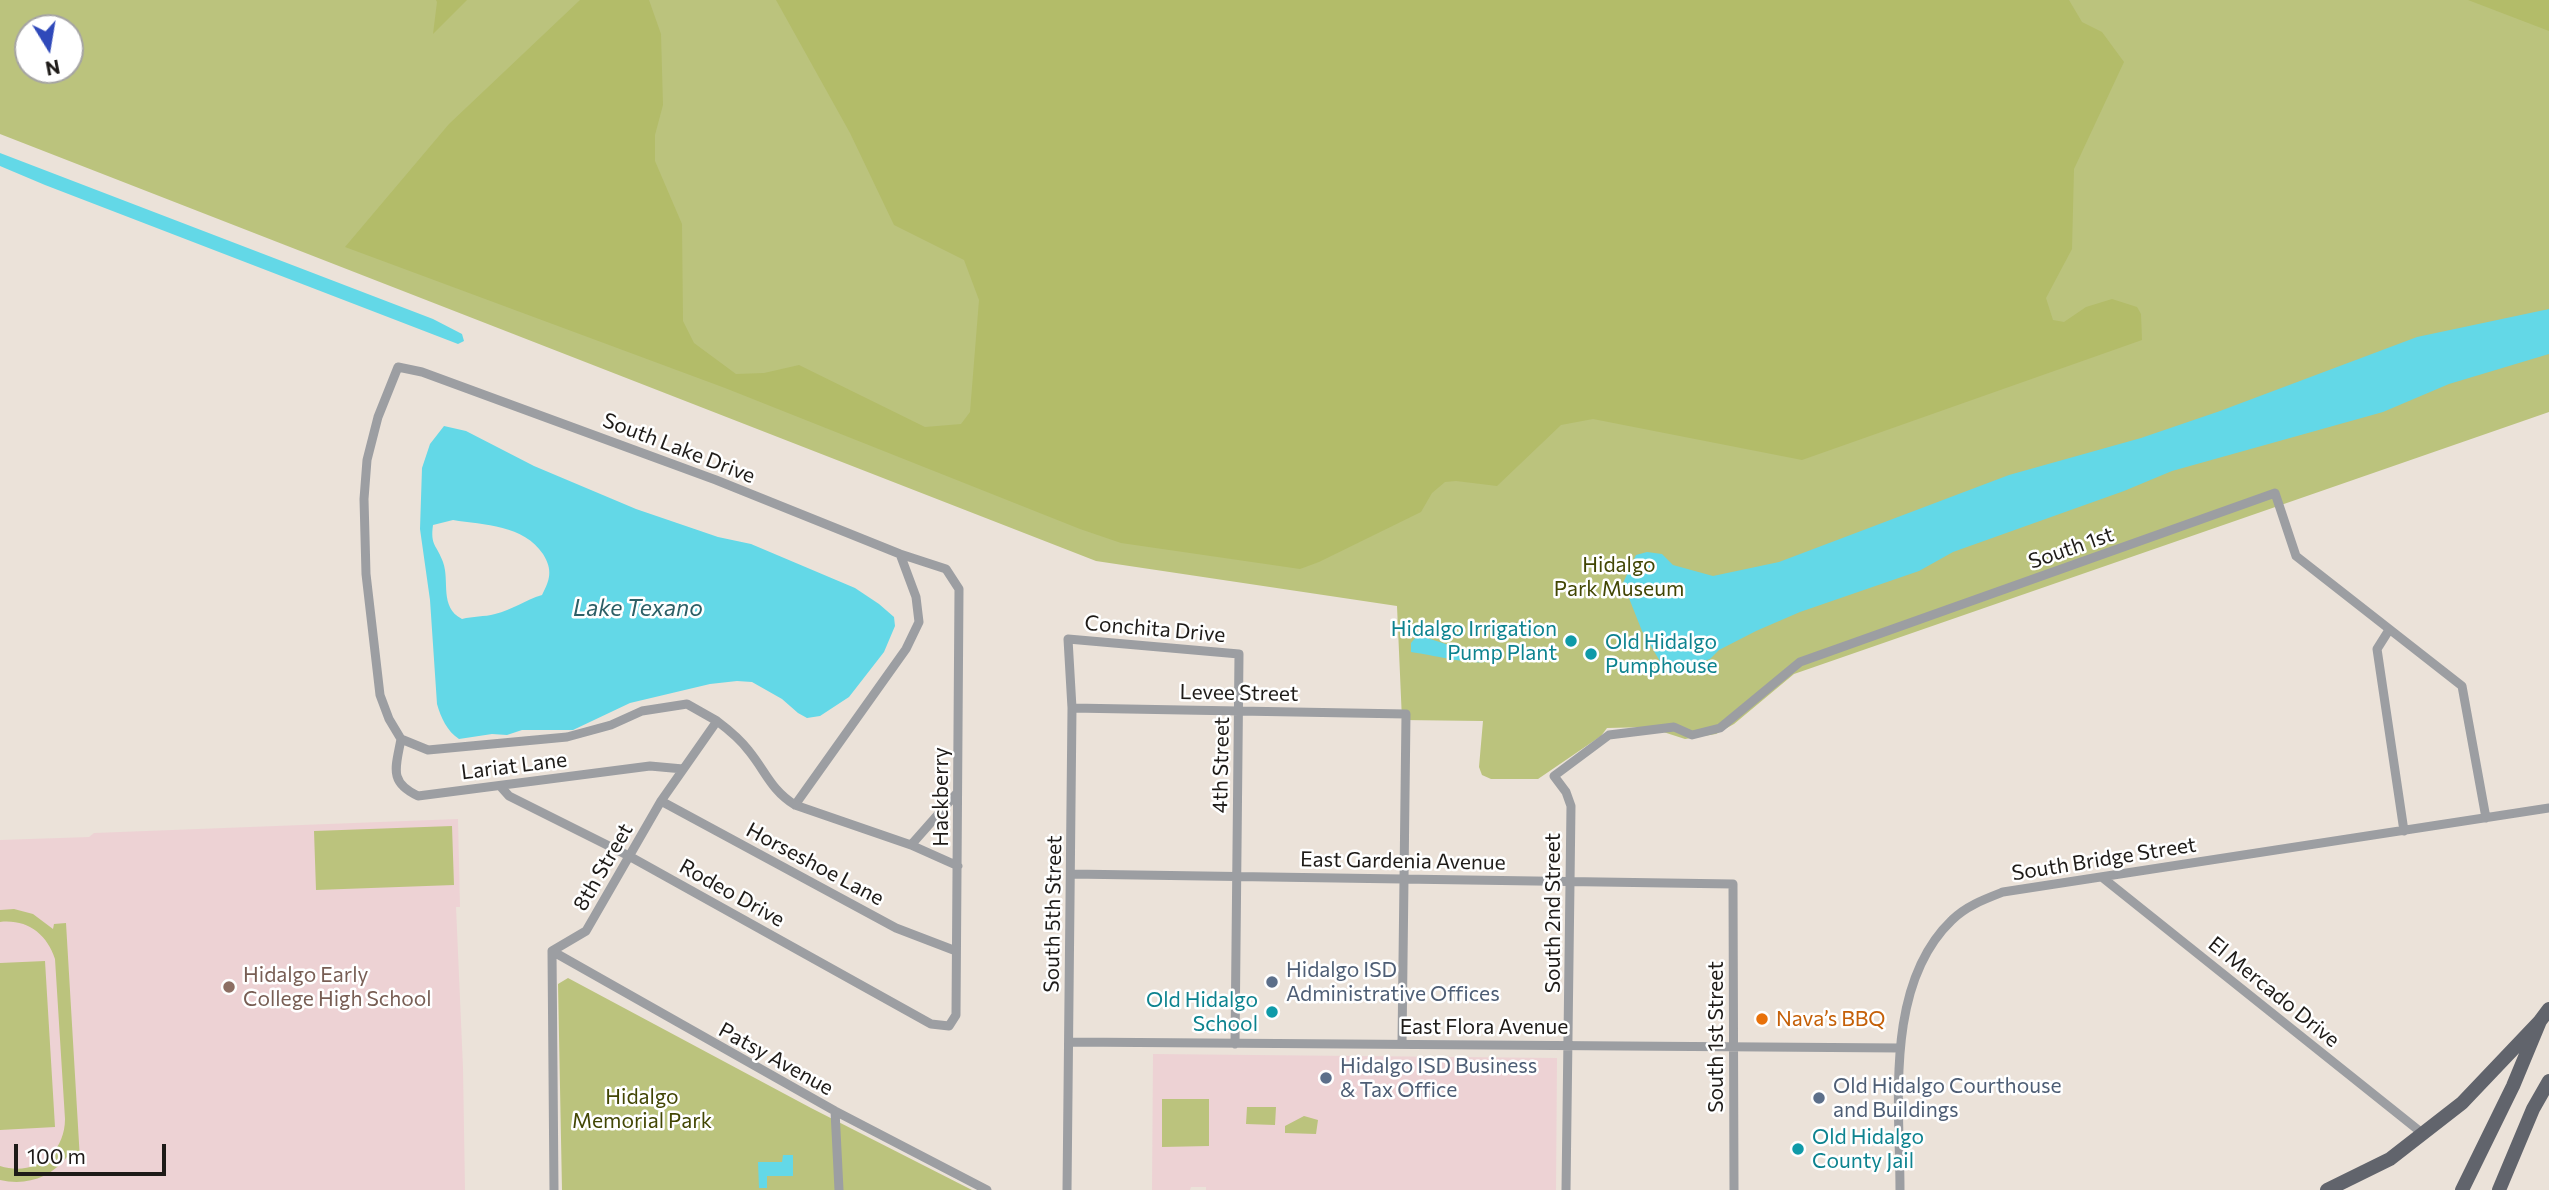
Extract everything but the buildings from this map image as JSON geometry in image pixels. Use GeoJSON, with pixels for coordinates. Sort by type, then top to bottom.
{"type":"FeatureCollection","features":[{"type":"Feature","properties":{"kind":"main road"},"geometry":{"type":"LineString","coordinates":[[2327,1190],[2390,1159],[2462,1102],[2549,1009]]}},
{"type":"Feature","properties":{"kind":"main road"},"geometry":{"type":"LineString","coordinates":[[2462,1190],[2513,1086],[2540,1021]]}},
{"type":"Feature","properties":{"kind":"main road"},"geometry":{"type":"LineString","coordinates":[[2499,1190],[2533,1108],[2549,1081]]}},
{"type":"Feature","properties":{"kind":"street","name":"South Lake Drive"},"geometry":{"type":"LineString","coordinates":[[401,739],[389,719],[380,695],[366,574],[364,499],[367,460],[378,416],[398,367],[422,372],[618,443],[900,554],[946,569]]}},
{"type":"Feature","properties":{"kind":"street","name":"South 1st"},"geometry":{"type":"LineString","coordinates":[[1674,727],[1692,735],[1720,728],[1800,662],[2275,493],[2296,556],[2462,686],[2486,818]]}},
{"type":"Feature","properties":{"kind":"street"},"geometry":{"type":"LineString","coordinates":[[795,805],[906,649],[919,622],[916,597],[900,554]]}},
{"type":"Feature","properties":{"kind":"street","name":"Hackberry"},"geometry":{"type":"LineString","coordinates":[[946,569],[959,589],[956,1015],[949,1026]]}},
{"type":"Feature","properties":{"kind":"street"},"geometry":{"type":"LineString","coordinates":[[2389,630],[2377,649],[2404,831]]}},
{"type":"Feature","properties":{"kind":"street","name":"Conchita Drive"},"geometry":{"type":"LineString","coordinates":[[1068,639],[1239,654]]}},
{"type":"Feature","properties":{"kind":"street","name":"South 5th Street"},"geometry":{"type":"LineString","coordinates":[[1067,1190],[1072,708],[1068,639]]}},
{"type":"Feature","properties":{"kind":"street","name":"4th Street"},"geometry":{"type":"LineString","coordinates":[[1235,1044],[1239,654]]}},
{"type":"Feature","properties":{"kind":"street"},"geometry":{"type":"LineString","coordinates":[[401,739],[428,750],[567,737],[611,725],[642,711],[687,704],[734,734],[751,753],[780,796],[795,805],[911,845],[958,866]]}},
{"type":"Feature","properties":{"kind":"street","name":"Levee Street"},"geometry":{"type":"LineString","coordinates":[[1072,708],[1406,713],[1404,878]]}},
{"type":"Feature","properties":{"kind":"street","name":"8th Street"},"geometry":{"type":"LineString","coordinates":[[552,951],[586,931],[661,801],[717,722]]}},
{"type":"Feature","properties":{"kind":"street","name":"South 2nd Street"},"geometry":{"type":"LineString","coordinates":[[1566,1190],[1570,800],[1554,776],[1609,735],[1674,727]]}},
{"type":"Feature","properties":{"kind":"street","name":"Lariat Lane"},"geometry":{"type":"LineString","coordinates":[[401,739],[395,769],[397,779],[404,790],[418,796],[650,766],[684,769]]}},
{"type":"Feature","properties":{"kind":"street","name":"Rodeo Drive"},"geometry":{"type":"LineString","coordinates":[[500,787],[509,796],[527,806],[629,856],[932,1024],[949,1026]]}},
{"type":"Feature","properties":{"kind":"street"},"geometry":{"type":"LineString","coordinates":[[911,845],[957,793]]}},
{"type":"Feature","properties":{"kind":"street","name":"Horseshoe Lane"},"geometry":{"type":"LineString","coordinates":[[661,801],[896,928],[956,951]]}},
{"type":"Feature","properties":{"kind":"street","name":"South Bridge Street"},"geometry":{"type":"LineString","coordinates":[[1900,1190],[1900,1048],[1905,1017],[1920,962],[1952,918],[1978,902],[2003,892],[2549,808]]}},
{"type":"Feature","properties":{"kind":"street","name":"East Gardenia Avenue"},"geometry":{"type":"LineString","coordinates":[[1071,874],[1734,884]]}},
{"type":"Feature","properties":{"kind":"street"},"geometry":{"type":"LineString","coordinates":[[1402,1044],[1404,878]]}},
{"type":"Feature","properties":{"kind":"street","name":"El Mercado Drive"},"geometry":{"type":"LineString","coordinates":[[2103,878],[2422,1133]]}},
{"type":"Feature","properties":{"kind":"street","name":"South 1st Street"},"geometry":{"type":"LineString","coordinates":[[1734,884],[1734,1190]]}},
{"type":"Feature","properties":{"kind":"street"},"geometry":{"type":"LineString","coordinates":[[552,951],[554,1190]]}},
{"type":"Feature","properties":{"kind":"street","name":"Patsy Avenue"},"geometry":{"type":"LineString","coordinates":[[552,951],[835,1111],[987,1190]]}},
{"type":"Feature","properties":{"kind":"street","name":"East Flora Avenue"},"geometry":{"type":"LineString","coordinates":[[1069,1042],[1900,1048]]}},
{"type":"Feature","properties":{"kind":"street"},"geometry":{"type":"LineString","coordinates":[[835,1111],[839,1190]]}},
{"type":"Feature","properties":{"kind":"shaded area","name":"Hidalgo Early College High School"},"geometry":{"type":"Polygon","coordinates":[[[458,819],[460,907],[456,907],[465,1190],[0,1190],[0,840],[89,837],[94,833],[458,819]]]}},
{"type":"Feature","properties":{"kind":"shaded area"},"geometry":{"type":"Polygon","coordinates":[[[1153,1054],[1557,1058],[1556,1190],[1206,1190],[1206,1187],[1191,1187],[1190,1190],[1152,1190],[1153,1054]]]}},
{"type":"Feature","properties":{"kind":"green space","name":"Hidalgo Park Museum"},"geometry":{"type":"Polygon","coordinates":[[[0,0],[2549,0],[2549,412],[1794,674],[1734,724],[1716,734],[1685,739],[1648,727],[1607,728],[1601,736],[1538,779],[1491,779],[1482,775],[1479,767],[1483,721],[1402,720],[1397,606],[1096,561],[0,134],[0,0]]]}},
{"type":"Feature","properties":{"kind":"green space"},"geometry":{"type":"Polygon","coordinates":[[[436,0],[467,0],[433,34],[437,2],[436,0]]]}},
{"type":"Feature","properties":{"kind":"green space"},"geometry":{"type":"Polygon","coordinates":[[[580,0],[649,0],[661,34],[663,105],[655,135],[655,161],[682,224],[683,321],[694,343],[736,374],[764,373],[799,365],[925,427],[961,424],[970,412],[979,300],[964,260],[894,225],[850,133],[776,0],[2069,0],[2082,22],[2102,32],[2124,62],[2074,169],[2072,249],[2046,298],[2053,320],[2064,322],[2086,307],[2112,299],[2137,307],[2141,314],[2142,340],[1802,460],[1593,419],[1561,425],[1497,486],[1445,482],[1432,493],[1421,512],[1300,569],[1121,543],[725,388],[345,247],[449,124],[580,0]]]}},
{"type":"Feature","properties":{"kind":"green space"},"geometry":{"type":"Polygon","coordinates":[[[2468,0],[2549,0],[2549,31],[2468,0]]]}},
{"type":"Feature","properties":{"kind":"green space"},"geometry":{"type":"Polygon","coordinates":[[[452,826],[454,885],[316,890],[314,831],[452,826]]]}},
{"type":"Feature","properties":{"kind":"green space"},"geometry":{"type":"Polygon","coordinates":[[[14,909],[33,914],[53,929],[54,924],[66,923],[80,1160],[67,1160],[67,1157],[45,1175],[19,1182],[0,1180],[0,1166],[24,1168],[45,1160],[60,1143],[65,1119],[55,959],[47,942],[35,930],[19,923],[0,922],[0,910],[14,909]]]}},
{"type":"Feature","properties":{"kind":"green space"},"geometry":{"type":"Polygon","coordinates":[[[45,961],[55,1127],[0,1130],[0,963],[45,961]]]}},
{"type":"Feature","properties":{"kind":"green space","name":"Hidalgo Memorial Park"},"geometry":{"type":"Polygon","coordinates":[[[568,978],[811,1108],[972,1190],[562,1190],[558,984],[568,978]]]}},
{"type":"Feature","properties":{"kind":"green space"},"geometry":{"type":"Polygon","coordinates":[[[1162,1099],[1209,1099],[1209,1146],[1162,1147],[1162,1099]]]}},
{"type":"Feature","properties":{"kind":"green space"},"geometry":{"type":"Polygon","coordinates":[[[1247,1107],[1276,1107],[1275,1125],[1246,1124],[1247,1107]]]}},
{"type":"Feature","properties":{"kind":"green space"},"geometry":{"type":"Polygon","coordinates":[[[1304,1116],[1318,1120],[1316,1134],[1285,1133],[1285,1126],[1304,1116]]]}},
{"type":"Feature","properties":{"kind":"water"},"geometry":{"type":"Polygon","coordinates":[[[0,153],[433,319],[462,334],[464,341],[458,344],[45,185],[0,166],[0,153]]]}},
{"type":"Feature","properties":{"kind":"water"},"geometry":{"type":"Polygon","coordinates":[[[2549,309],[2549,354],[2449,384],[2383,412],[2172,471],[2124,491],[1953,552],[1919,571],[1800,612],[1719,650],[1710,659],[1667,673],[1642,631],[1623,583],[1636,555],[1647,552],[1662,554],[1673,565],[1713,576],[1779,562],[2009,475],[2141,438],[2417,337],[2549,309]]]}},
{"type":"Feature","properties":{"kind":"water","name":"Lake Texano"},"geometry":{"type":"Polygon","coordinates":[[[444,426],[466,431],[534,466],[636,509],[718,537],[751,544],[855,588],[894,617],[895,626],[884,652],[849,697],[820,716],[807,718],[782,699],[752,682],[737,681],[710,684],[630,703],[573,730],[522,730],[507,735],[492,734],[459,739],[445,724],[437,704],[430,600],[420,529],[422,468],[430,444],[444,426]],[[453,520],[433,525],[432,532],[445,569],[448,601],[455,614],[462,619],[491,615],[542,595],[549,570],[543,554],[535,544],[502,528],[453,520]]]}},
{"type":"Feature","properties":{"kind":"water"},"geometry":{"type":"Polygon","coordinates":[[[1421,636],[1486,657],[1487,661],[1462,661],[1411,652],[1411,643],[1421,636]]]}},
{"type":"Feature","properties":{"kind":"water"},"geometry":{"type":"Polygon","coordinates":[[[783,1155],[793,1155],[793,1176],[767,1176],[767,1188],[759,1188],[758,1162],[782,1162],[783,1155]]]}},
{"type":"Feature","properties":{"kind":"place","name":"Hidalgo Irrigation Pump Plant"},"geometry":{"type":"Point","coordinates":[1571,641]}},
{"type":"Feature","properties":{"kind":"place","name":"Old Hidalgo Pumphouse"},"geometry":{"type":"Point","coordinates":[1591,654]}},
{"type":"Feature","properties":{"kind":"place","name":"Hidalgo ISD Administrative Offices"},"geometry":{"type":"Point","coordinates":[1272,982]}},
{"type":"Feature","properties":{"kind":"place","name":"Hidalgo Early College High School"},"geometry":{"type":"Point","coordinates":[229,987]}},
{"type":"Feature","properties":{"kind":"place","name":"Old Hidalgo School"},"geometry":{"type":"Point","coordinates":[1272,1012]}},
{"type":"Feature","properties":{"kind":"place","name":"Nava’s BBQ"},"geometry":{"type":"Point","coordinates":[1762,1019]}},
{"type":"Feature","properties":{"kind":"place","name":"Hidalgo ISD Business & Tax Office"},"geometry":{"type":"Point","coordinates":[1326,1078]}},
{"type":"Feature","properties":{"kind":"place","name":"Old Hidalgo Courthouse and Buildings"},"geometry":{"type":"Point","coordinates":[1819,1098]}},
{"type":"Feature","properties":{"kind":"place","name":"Old Hidalgo County Jail"},"geometry":{"type":"Point","coordinates":[1798,1149]}}]}
